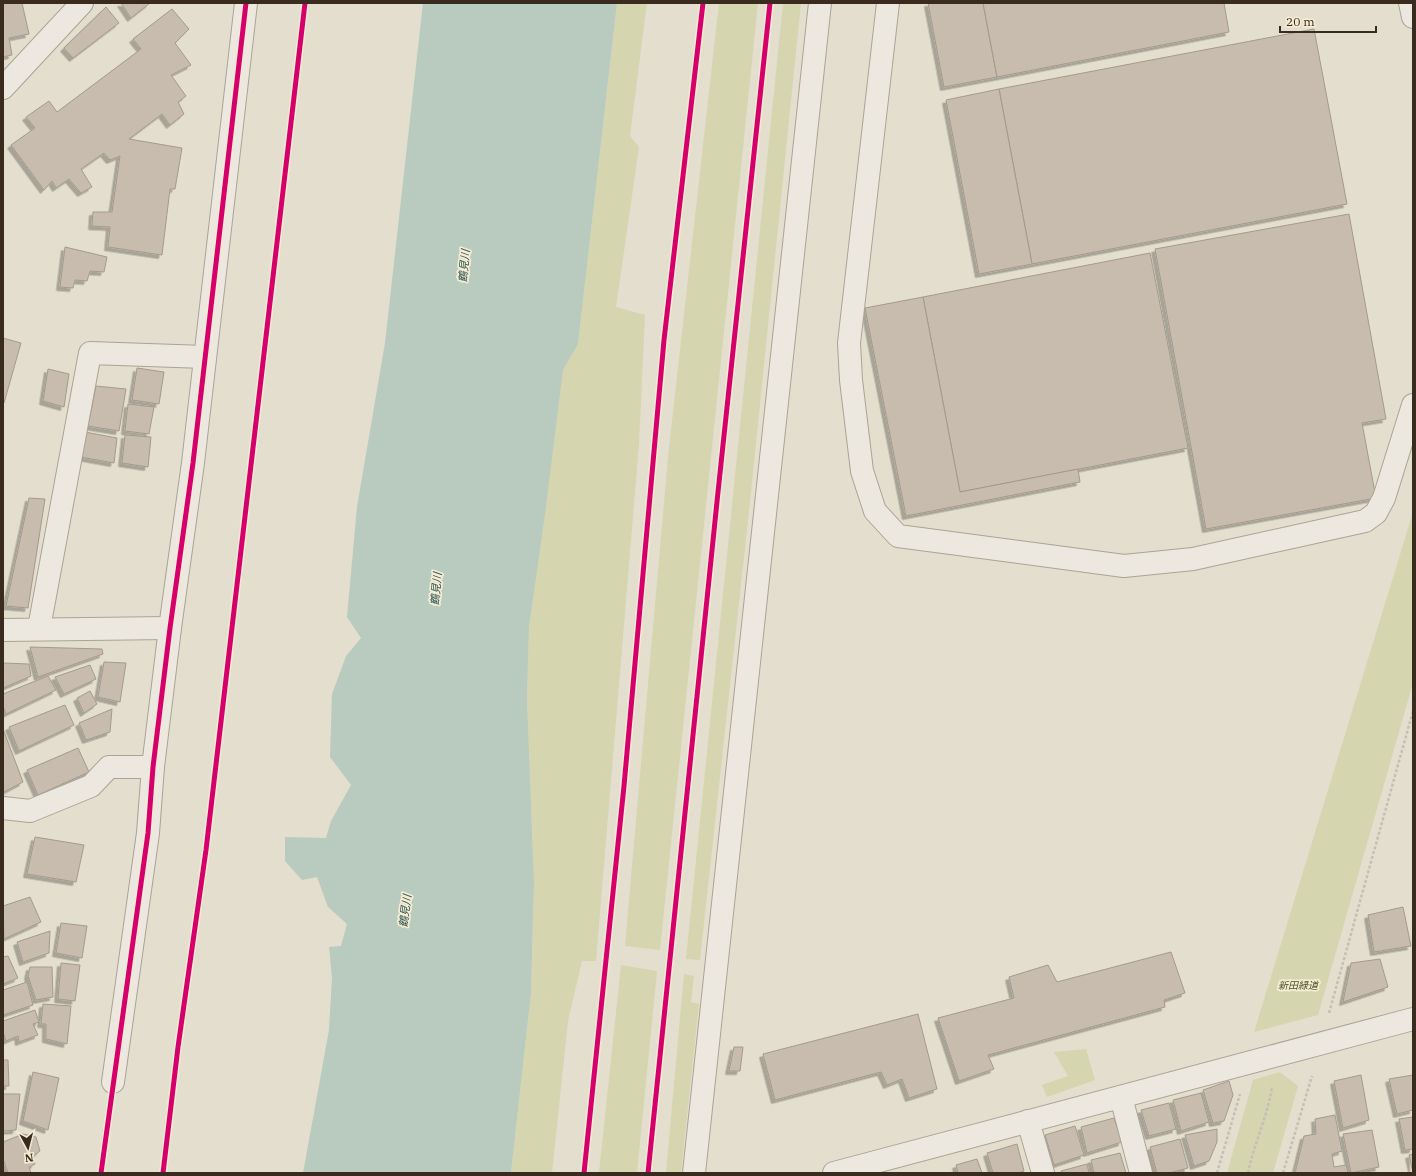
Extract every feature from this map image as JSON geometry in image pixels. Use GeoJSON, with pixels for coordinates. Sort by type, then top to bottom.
{"type":"FeatureCollection","features":[{"type":"Feature","properties":{"kind":"street"},"geometry":{"type":"LineString","coordinates":[[3,88],[82,3]]}},
{"type":"Feature","properties":{"kind":"street"},"geometry":{"type":"LineString","coordinates":[[113,1082],[148,833],[153,767],[170,628],[193,463],[246,3]]}},
{"type":"Feature","properties":{"kind":"street"},"geometry":{"type":"LineString","coordinates":[[694,1173],[820,3]]}},
{"type":"Feature","properties":{"kind":"street"},"geometry":{"type":"LineString","coordinates":[[888,3],[849,342],[851,380],[862,471],[875,511],[898,536],[1124,566],[1193,559],[1365,521],[1376,513],[1384,498],[1413,405]]}},
{"type":"Feature","properties":{"kind":"street"},"geometry":{"type":"LineString","coordinates":[[1410,3],[1413,17]]}},
{"type":"Feature","properties":{"kind":"street"},"geometry":{"type":"LineString","coordinates":[[39,628],[90,353],[205,358]]}},
{"type":"Feature","properties":{"kind":"street"},"geometry":{"type":"LineString","coordinates":[[3,630],[39,628],[170,628]]}},
{"type":"Feature","properties":{"kind":"street"},"geometry":{"type":"LineString","coordinates":[[3,808],[30,811],[91,786],[109,767],[153,767]]}},
{"type":"Feature","properties":{"kind":"street"},"geometry":{"type":"LineString","coordinates":[[834,1173],[1413,1019]]}},
{"type":"Feature","properties":{"kind":"street"},"geometry":{"type":"LineString","coordinates":[[1121,1097],[1141,1173]]}},
{"type":"Feature","properties":{"kind":"street"},"geometry":{"type":"LineString","coordinates":[[1028,1122],[1044,1173]]}},
{"type":"Feature","properties":{"kind":"path"},"geometry":{"type":"LineString","coordinates":[[1283,1173],[1314,1069],[1319,1045],[1413,711]]}},
{"type":"Feature","properties":{"kind":"path"},"geometry":{"type":"LineString","coordinates":[[1248,1173],[1251,1157],[1270,1103],[1275,1056]]}},
{"type":"Feature","properties":{"kind":"path"},"geometry":{"type":"LineString","coordinates":[[1216,1173],[1249,1063]]}},
{"type":"Feature","properties":{"kind":"green space"},"geometry":{"type":"Polygon","coordinates":[[[617,3],[647,3],[630,136],[639,147],[616,307],[645,315],[639,444],[596,961],[582,961],[568,1021],[552,1173],[511,1173],[531,993],[534,882],[527,699],[529,627],[563,370],[578,344],[617,3]]]}},
{"type":"Feature","properties":{"kind":"green space"},"geometry":{"type":"Polygon","coordinates":[[[719,3],[758,3],[660,950],[625,946],[668,457],[719,3]]]}},
{"type":"Feature","properties":{"kind":"green space"},"geometry":{"type":"Polygon","coordinates":[[[783,3],[801,3],[750,502],[700,960],[686,959],[783,3]]]}},
{"type":"Feature","properties":{"kind":"green space","name":"新田緑道"},"geometry":{"type":"Polygon","coordinates":[[[1413,512],[1413,683],[1318,1015],[1254,1032],[1413,512]]]}},
{"type":"Feature","properties":{"kind":"green space"},"geometry":{"type":"Polygon","coordinates":[[[621,965],[657,971],[637,1173],[599,1173],[621,965]]]}},
{"type":"Feature","properties":{"kind":"green space"},"geometry":{"type":"Polygon","coordinates":[[[684,974],[694,976],[691,1002],[699,1004],[681,1173],[666,1173],[684,974]]]}},
{"type":"Feature","properties":{"kind":"green space"},"geometry":{"type":"Polygon","coordinates":[[[1086,1049],[1095,1080],[1047,1097],[1042,1085],[1068,1076],[1054,1052],[1086,1049]]]}},
{"type":"Feature","properties":{"kind":"green space"},"geometry":{"type":"Polygon","coordinates":[[[1280,1072],[1298,1086],[1273,1173],[1227,1173],[1253,1080],[1280,1072]]]}},
{"type":"Feature","properties":{"kind":"water","name":"鶴見川"},"geometry":{"type":"Polygon","coordinates":[[[423,3],[617,3],[578,344],[563,370],[529,627],[527,699],[534,882],[531,993],[511,1173],[303,1173],[329,1030],[332,978],[329,947],[341,946],[347,924],[328,907],[317,877],[302,880],[285,861],[285,837],[326,838],[331,821],[351,785],[330,757],[332,694],[346,656],[361,638],[347,617],[357,507],[385,343],[423,3]]]}},
{"type":"Feature","properties":{"kind":"building"},"geometry":{"type":"Polygon","coordinates":[[[3,3],[22,3],[29,34],[9,38],[12,55],[3,57],[3,3]]]}},
{"type":"Feature","properties":{"kind":"building"},"geometry":{"type":"Polygon","coordinates":[[[121,3],[150,3],[131,18],[121,3]]]}},
{"type":"Feature","properties":{"kind":"building"},"geometry":{"type":"Polygon","coordinates":[[[928,3],[983,3],[997,77],[944,87],[928,3]]]}},
{"type":"Feature","properties":{"kind":"building"},"geometry":{"type":"Polygon","coordinates":[[[983,3],[1224,3],[1229,32],[997,77],[983,3]]]}},
{"type":"Feature","properties":{"kind":"building"},"geometry":{"type":"Polygon","coordinates":[[[106,7],[119,23],[73,58],[64,48],[106,7]]]}},
{"type":"Feature","properties":{"kind":"building"},"geometry":{"type":"Polygon","coordinates":[[[172,9],[189,29],[175,43],[191,65],[171,75],[186,96],[178,102],[184,114],[170,125],[162,114],[129,139],[182,148],[175,189],[170,189],[162,255],[108,247],[110,227],[92,226],[93,212],[112,212],[120,156],[110,160],[104,153],[81,169],[92,187],[81,193],[69,179],[56,188],[52,181],[44,190],[11,145],[35,128],[26,117],[49,101],[57,112],[141,49],[133,39],[172,9]]]}},
{"type":"Feature","properties":{"kind":"building"},"geometry":{"type":"Polygon","coordinates":[[[1314,29],[1347,204],[1032,264],[999,89],[1314,29]]]}},
{"type":"Feature","properties":{"kind":"building"},"geometry":{"type":"Polygon","coordinates":[[[999,89],[1032,264],[979,274],[946,100],[999,89]]]}},
{"type":"Feature","properties":{"kind":"building"},"geometry":{"type":"Polygon","coordinates":[[[1349,214],[1386,419],[1362,423],[1376,498],[1206,529],[1155,249],[1349,214]]]}},
{"type":"Feature","properties":{"kind":"building"},"geometry":{"type":"Polygon","coordinates":[[[65,247],[107,257],[104,272],[90,271],[87,281],[75,280],[73,288],[60,287],[65,247]]]}},
{"type":"Feature","properties":{"kind":"building"},"geometry":{"type":"Polygon","coordinates":[[[1150,253],[1188,448],[960,492],[923,297],[1150,253]]]}},
{"type":"Feature","properties":{"kind":"building"},"geometry":{"type":"Polygon","coordinates":[[[923,297],[960,492],[1078,469],[1080,482],[906,516],[865,308],[923,297]]]}},
{"type":"Feature","properties":{"kind":"building"},"geometry":{"type":"Polygon","coordinates":[[[3,338],[21,343],[4,403],[3,403],[3,338]]]}},
{"type":"Feature","properties":{"kind":"building"},"geometry":{"type":"Polygon","coordinates":[[[137,368],[164,372],[159,404],[132,400],[137,368]]]}},
{"type":"Feature","properties":{"kind":"building"},"geometry":{"type":"Polygon","coordinates":[[[48,369],[69,374],[64,407],[43,401],[48,369]]]}},
{"type":"Feature","properties":{"kind":"building"},"geometry":{"type":"Polygon","coordinates":[[[96,386],[126,389],[119,431],[88,426],[96,386]]]}},
{"type":"Feature","properties":{"kind":"building"},"geometry":{"type":"Polygon","coordinates":[[[128,404],[154,407],[149,434],[125,431],[128,404]]]}},
{"type":"Feature","properties":{"kind":"building"},"geometry":{"type":"Polygon","coordinates":[[[85,432],[117,438],[114,463],[81,457],[85,432]]]}},
{"type":"Feature","properties":{"kind":"building"},"geometry":{"type":"Polygon","coordinates":[[[125,435],[151,437],[148,467],[122,463],[125,435]]]}},
{"type":"Feature","properties":{"kind":"building"},"geometry":{"type":"Polygon","coordinates":[[[29,498],[45,499],[28,608],[6,606],[29,498]]]}},
{"type":"Feature","properties":{"kind":"building"},"geometry":{"type":"Polygon","coordinates":[[[30,647],[102,649],[103,654],[38,677],[30,647]]]}},
{"type":"Feature","properties":{"kind":"building"},"geometry":{"type":"Polygon","coordinates":[[[104,662],[126,663],[120,702],[98,697],[104,662]]]}},
{"type":"Feature","properties":{"kind":"building"},"geometry":{"type":"Polygon","coordinates":[[[3,663],[29,664],[31,676],[3,688],[3,663]]]}},
{"type":"Feature","properties":{"kind":"building"},"geometry":{"type":"Polygon","coordinates":[[[90,665],[96,679],[64,694],[55,677],[90,665]]]}},
{"type":"Feature","properties":{"kind":"building"},"geometry":{"type":"Polygon","coordinates":[[[48,676],[56,690],[6,714],[3,706],[3,694],[48,676]]]}},
{"type":"Feature","properties":{"kind":"building"},"geometry":{"type":"Polygon","coordinates":[[[90,691],[97,704],[84,713],[77,698],[90,691]]]}},
{"type":"Feature","properties":{"kind":"building"},"geometry":{"type":"Polygon","coordinates":[[[65,705],[74,725],[19,751],[9,727],[65,705]]]}},
{"type":"Feature","properties":{"kind":"building"},"geometry":{"type":"Polygon","coordinates":[[[112,709],[110,732],[86,740],[79,723],[112,709]]]}},
{"type":"Feature","properties":{"kind":"building"},"geometry":{"type":"Polygon","coordinates":[[[3,729],[23,782],[4,792],[3,790],[3,729]]]}},
{"type":"Feature","properties":{"kind":"building"},"geometry":{"type":"Polygon","coordinates":[[[78,748],[89,772],[38,795],[27,770],[78,748]]]}},
{"type":"Feature","properties":{"kind":"building"},"geometry":{"type":"Polygon","coordinates":[[[35,837],[84,845],[76,882],[27,874],[35,837]]]}},
{"type":"Feature","properties":{"kind":"building"},"geometry":{"type":"Polygon","coordinates":[[[30,897],[41,922],[4,939],[3,906],[30,897]]]}},
{"type":"Feature","properties":{"kind":"building"},"geometry":{"type":"Polygon","coordinates":[[[1403,907],[1411,946],[1374,952],[1368,915],[1403,907]]]}},
{"type":"Feature","properties":{"kind":"building"},"geometry":{"type":"Polygon","coordinates":[[[61,923],[87,926],[82,958],[56,953],[61,923]]]}},
{"type":"Feature","properties":{"kind":"building"},"geometry":{"type":"Polygon","coordinates":[[[50,931],[49,953],[23,962],[17,942],[50,931]]]}},
{"type":"Feature","properties":{"kind":"building"},"geometry":{"type":"Polygon","coordinates":[[[1171,952],[1185,993],[1164,1000],[1165,1007],[988,1055],[994,1069],[959,1081],[938,1018],[1014,998],[1009,977],[1048,965],[1057,982],[1171,952]]]}},
{"type":"Feature","properties":{"kind":"building"},"geometry":{"type":"Polygon","coordinates":[[[8,956],[18,978],[3,984],[3,957],[8,956]]]}},
{"type":"Feature","properties":{"kind":"building"},"geometry":{"type":"Polygon","coordinates":[[[1380,959],[1388,987],[1343,1002],[1351,963],[1380,959]]]}},
{"type":"Feature","properties":{"kind":"building"},"geometry":{"type":"Polygon","coordinates":[[[61,963],[80,965],[75,1001],[58,999],[61,963]]]}},
{"type":"Feature","properties":{"kind":"building"},"geometry":{"type":"Polygon","coordinates":[[[30,967],[52,967],[53,997],[36,1000],[28,976],[30,967]]]}},
{"type":"Feature","properties":{"kind":"building"},"geometry":{"type":"Polygon","coordinates":[[[27,982],[33,1005],[3,1015],[3,990],[27,982]]]}},
{"type":"Feature","properties":{"kind":"building"},"geometry":{"type":"Polygon","coordinates":[[[43,1004],[71,1006],[67,1044],[46,1039],[46,1024],[41,1024],[43,1004]]]}},
{"type":"Feature","properties":{"kind":"building"},"geometry":{"type":"Polygon","coordinates":[[[35,1010],[39,1022],[33,1024],[38,1035],[19,1042],[18,1036],[6,1041],[3,1032],[3,1021],[35,1010]]]}},
{"type":"Feature","properties":{"kind":"building"},"geometry":{"type":"Polygon","coordinates":[[[918,1014],[937,1089],[909,1098],[902,1079],[887,1085],[881,1072],[775,1100],[763,1054],[918,1014]]]}},
{"type":"Feature","properties":{"kind":"building"},"geometry":{"type":"Polygon","coordinates":[[[734,1047],[743,1047],[740,1071],[729,1071],[734,1047]]]}},
{"type":"Feature","properties":{"kind":"building"},"geometry":{"type":"Polygon","coordinates":[[[3,1060],[8,1060],[9,1086],[3,1086],[3,1060]]]}},
{"type":"Feature","properties":{"kind":"building"},"geometry":{"type":"Polygon","coordinates":[[[33,1072],[59,1078],[48,1130],[23,1121],[33,1072]]]}},
{"type":"Feature","properties":{"kind":"building"},"geometry":{"type":"Polygon","coordinates":[[[1361,1075],[1369,1120],[1343,1128],[1334,1081],[1361,1075]]]}},
{"type":"Feature","properties":{"kind":"building"},"geometry":{"type":"Polygon","coordinates":[[[1413,1075],[1413,1110],[1397,1114],[1389,1079],[1413,1075]]]}},
{"type":"Feature","properties":{"kind":"building"},"geometry":{"type":"Polygon","coordinates":[[[1229,1081],[1233,1095],[1224,1121],[1213,1123],[1203,1090],[1229,1081]]]}},
{"type":"Feature","properties":{"kind":"building"},"geometry":{"type":"Polygon","coordinates":[[[1201,1093],[1209,1122],[1181,1131],[1173,1100],[1201,1093]]]}},
{"type":"Feature","properties":{"kind":"building"},"geometry":{"type":"Polygon","coordinates":[[[3,1094],[20,1094],[16,1130],[3,1131],[3,1094]]]}},
{"type":"Feature","properties":{"kind":"building"},"geometry":{"type":"Polygon","coordinates":[[[1169,1103],[1176,1129],[1149,1136],[1141,1110],[1169,1103]]]}},
{"type":"Feature","properties":{"kind":"building"},"geometry":{"type":"Polygon","coordinates":[[[1335,1115],[1342,1151],[1332,1154],[1334,1167],[1346,1165],[1348,1173],[1295,1173],[1304,1136],[1316,1134],[1315,1119],[1335,1115]]]}},
{"type":"Feature","properties":{"kind":"building"},"geometry":{"type":"Polygon","coordinates":[[[1413,1117],[1413,1149],[1405,1150],[1399,1119],[1413,1117]]]}},
{"type":"Feature","properties":{"kind":"building"},"geometry":{"type":"Polygon","coordinates":[[[1114,1118],[1122,1142],[1087,1153],[1081,1127],[1114,1118]]]}},
{"type":"Feature","properties":{"kind":"building"},"geometry":{"type":"Polygon","coordinates":[[[1075,1126],[1084,1155],[1054,1165],[1045,1135],[1075,1126]]]}},
{"type":"Feature","properties":{"kind":"building"},"geometry":{"type":"Polygon","coordinates":[[[1217,1129],[1217,1142],[1209,1161],[1194,1166],[1185,1135],[1217,1129]]]}},
{"type":"Feature","properties":{"kind":"building"},"geometry":{"type":"Polygon","coordinates":[[[1372,1130],[1379,1167],[1351,1173],[1343,1134],[1372,1130]]]}},
{"type":"Feature","properties":{"kind":"building"},"geometry":{"type":"Polygon","coordinates":[[[23,1134],[36,1137],[40,1151],[33,1156],[35,1164],[29,1167],[31,1173],[8,1173],[3,1159],[3,1142],[23,1134]]]}},
{"type":"Feature","properties":{"kind":"building"},"geometry":{"type":"Polygon","coordinates":[[[1180,1139],[1188,1168],[1169,1173],[1157,1173],[1150,1147],[1180,1139]]]}},
{"type":"Feature","properties":{"kind":"building"},"geometry":{"type":"Polygon","coordinates":[[[1017,1144],[1024,1171],[1018,1173],[993,1173],[987,1153],[1017,1144]]]}},
{"type":"Feature","properties":{"kind":"building"},"geometry":{"type":"Polygon","coordinates":[[[1120,1153],[1126,1173],[1094,1173],[1091,1160],[1120,1153]]]}},
{"type":"Feature","properties":{"kind":"building"},"geometry":{"type":"Polygon","coordinates":[[[1413,1154],[1413,1173],[1409,1155],[1413,1154]]]}},
{"type":"Feature","properties":{"kind":"building"},"geometry":{"type":"Polygon","coordinates":[[[977,1159],[982,1173],[958,1173],[956,1165],[977,1159]]]}},
{"type":"Feature","properties":{"kind":"building"},"geometry":{"type":"Polygon","coordinates":[[[1087,1164],[1089,1173],[1061,1173],[1061,1171],[1087,1164]]]}},
{"type":"Feature","properties":{"kind":"cycle path"},"geometry":{"type":"LineString","coordinates":[[101,1173],[148,833],[153,767],[170,628],[193,463],[246,3]]}},
{"type":"Feature","properties":{"kind":"cycle path"},"geometry":{"type":"LineString","coordinates":[[163,1173],[178,1047],[206,850],[305,3]]}},
{"type":"Feature","properties":{"kind":"cycle path"},"geometry":{"type":"LineString","coordinates":[[584,1173],[624,786],[664,340],[703,3]]}},
{"type":"Feature","properties":{"kind":"cycle path"},"geometry":{"type":"LineString","coordinates":[[648,1173],[770,3]]}}]}
